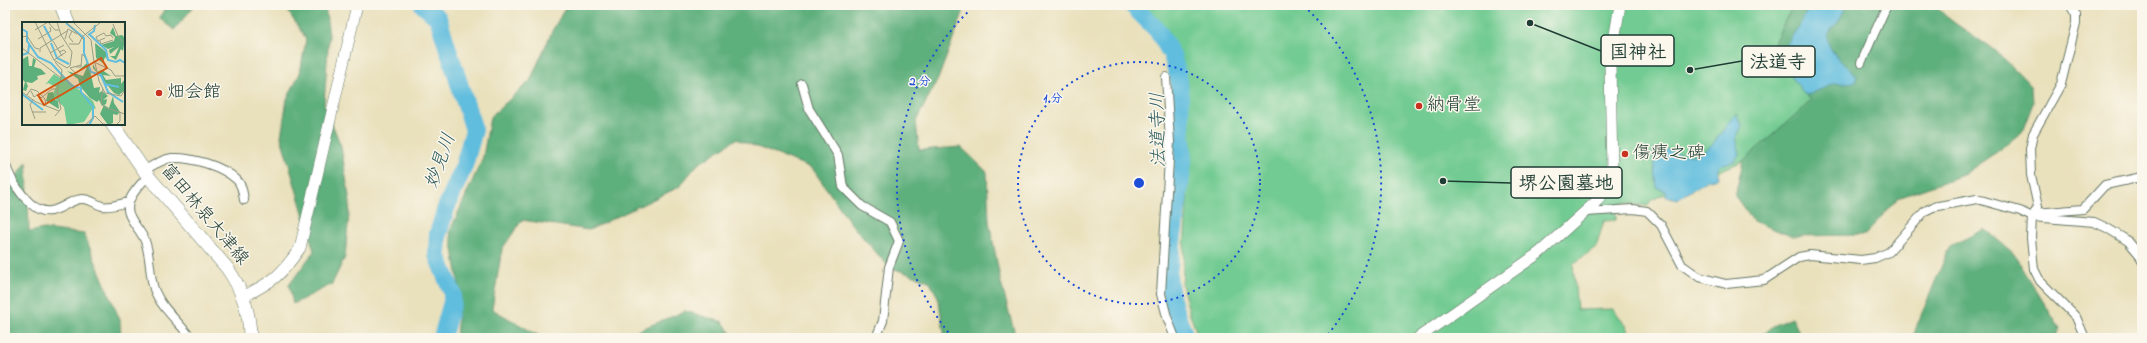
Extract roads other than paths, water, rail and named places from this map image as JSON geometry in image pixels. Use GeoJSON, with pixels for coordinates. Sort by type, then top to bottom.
{"type":"FeatureCollection","features":[{"type":"Feature","properties":{"kind":"main road"},"geometry":{"type":"LineString","coordinates":[[61,5],[68,22]]}},
{"type":"Feature","properties":{"kind":"main road","name":"富田林泉大津線"},"geometry":{"type":"LineString","coordinates":[[113,125],[146,174],[227,268],[238,285],[250,326],[250,338]]}},
{"type":"Feature","properties":{"kind":"street"},"geometry":{"type":"LineString","coordinates":[[243,298],[273,281],[286,269],[300,248],[357,5]]}},
{"type":"Feature","properties":{"kind":"street"},"geometry":{"type":"LineString","coordinates":[[1418,338],[1539,253],[1586,212],[1605,192],[1610,184],[1612,172],[1610,64],[1620,5]]}},
{"type":"Feature","properties":{"kind":"street"},"geometry":{"type":"LineString","coordinates":[[1861,63],[1887,5]]}},
{"type":"Feature","properties":{"kind":"street"},"geometry":{"type":"LineString","coordinates":[[2070,5],[2076,15],[2076,23],[2061,84],[2033,134],[2030,149],[2031,175],[2038,207],[2034,215],[2031,238],[2034,268],[2040,281],[2076,317],[2085,338]]}},
{"type":"Feature","properties":{"kind":"street"},"geometry":{"type":"LineString","coordinates":[[1166,77],[1170,142],[1161,294],[1167,317],[1175,338]]}},
{"type":"Feature","properties":{"kind":"street"},"geometry":{"type":"LineString","coordinates":[[802,84],[809,109],[838,155],[843,187],[862,206],[890,222],[899,242],[889,267],[883,321],[876,338]]}},
{"type":"Feature","properties":{"kind":"street"},"geometry":{"type":"LineString","coordinates":[[191,338],[159,300],[154,290],[146,243],[129,216],[127,208],[129,202],[136,188],[146,174],[160,162],[170,158],[196,161],[221,170],[237,180],[242,188],[244,200]]}},
{"type":"Feature","properties":{"kind":"street"},"geometry":{"type":"LineString","coordinates":[[5,164],[8,175],[23,196],[36,207],[44,211],[51,211],[80,199],[92,200],[104,207],[129,202]]}},
{"type":"Feature","properties":{"kind":"street"},"geometry":{"type":"LineString","coordinates":[[2034,215],[2083,209],[2106,185],[2142,177]]}},
{"type":"Feature","properties":{"kind":"street"},"geometry":{"type":"LineString","coordinates":[[1586,212],[1633,210],[1647,211],[1661,225],[1682,265],[1699,278],[1726,284],[1764,280],[1799,257],[1810,254],[1862,260],[1875,258],[1889,252],[1915,220],[1925,211],[1933,207],[1977,199],[2034,215],[2094,222],[2128,241],[2139,254],[2142,261]]}},
{"type":"Feature","properties":{"kind":"water"},"geometry":{"type":"Polygon","coordinates":[[[1810,5],[1846,5],[1838,22],[1829,33],[1827,40],[1833,52],[1843,64],[1858,77],[1856,82],[1833,84],[1808,95],[1804,94],[1780,59],[1779,55],[1799,26],[1810,5]]]}},
{"type":"Feature","properties":{"kind":"water"},"geometry":{"type":"Polygon","coordinates":[[[1736,114],[1742,126],[1736,138],[1740,153],[1734,161],[1720,165],[1717,170],[1718,178],[1708,180],[1677,199],[1666,196],[1666,191],[1657,188],[1653,150],[1664,149],[1692,155],[1700,153],[1714,142],[1736,114]]]}},
{"type":"Feature","properties":{"kind":"waterway","name":"妙見川"},"geometry":{"type":"LineString","coordinates":[[423,5],[438,18],[474,130],[464,166],[446,208],[438,234],[437,255],[452,292],[452,302],[442,338]]}},
{"type":"Feature","properties":{"kind":"waterway","name":"法道寺川"},"geometry":{"type":"LineString","coordinates":[[1132,5],[1158,31],[1172,55],[1179,81],[1183,162],[1168,273],[1174,306],[1186,338]]}},
{"type":"Feature","properties":{"kind":"place","name":"国神社"},"geometry":{"type":"Point","coordinates":[1530,23]}},
{"type":"Feature","properties":{"kind":"place","name":"法道寺"},"geometry":{"type":"Point","coordinates":[1690,70]}},
{"type":"Feature","properties":{"kind":"place","name":"畑会館"},"geometry":{"type":"Point","coordinates":[159,93]}},
{"type":"Feature","properties":{"kind":"place","name":"納骨堂"},"geometry":{"type":"Point","coordinates":[1419,106]}},
{"type":"Feature","properties":{"kind":"place","name":"傷痍之碑"},"geometry":{"type":"Point","coordinates":[1625,154]}},
{"type":"Feature","properties":{"kind":"place","name":"堺公園墓地"},"geometry":{"type":"Point","coordinates":[1443,181]}}]}
